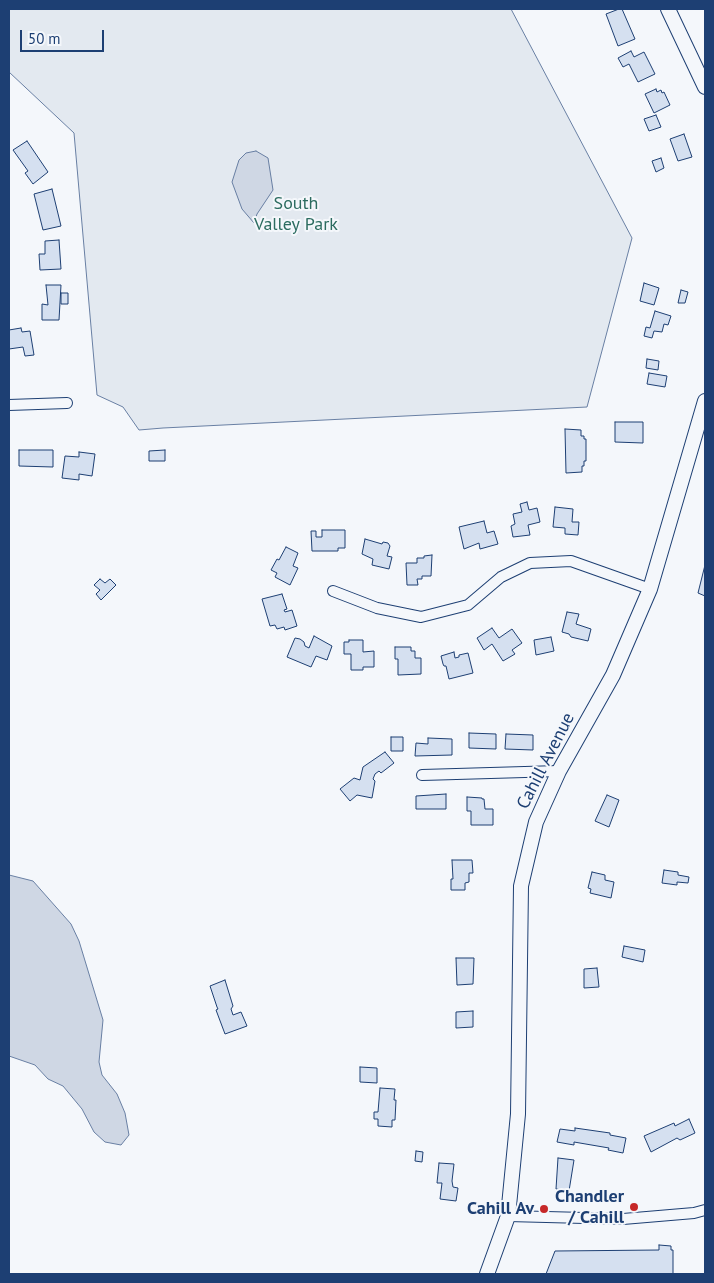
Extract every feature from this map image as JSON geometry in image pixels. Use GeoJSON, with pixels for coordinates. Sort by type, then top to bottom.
{"type":"FeatureCollection","features":[{"type":"Feature","properties":{"kind":"street"},"geometry":{"type":"LineString","coordinates":[[668,9],[705,87]]}},
{"type":"Feature","properties":{"kind":"street","name":"Cahill Avenue"},"geometry":{"type":"LineString","coordinates":[[487,1274],[508,1216],[518,1114],[521,886],[536,822],[559,771],[613,675],[650,589],[705,400]]}},
{"type":"Feature","properties":{"kind":"street"},"geometry":{"type":"LineString","coordinates":[[9,405],[67,403]]}},
{"type":"Feature","properties":{"kind":"street"},"geometry":{"type":"LineString","coordinates":[[333,591],[377,608],[421,617],[468,605],[501,577],[530,563],[571,561],[650,589]]}},
{"type":"Feature","properties":{"kind":"street"},"geometry":{"type":"LineString","coordinates":[[422,775],[559,771]]}},
{"type":"Feature","properties":{"kind":"street"},"geometry":{"type":"LineString","coordinates":[[508,1216],[623,1219],[694,1213],[705,1210]]}},
{"type":"Feature","properties":{"kind":"green space","name":"South Valley Park"},"geometry":{"type":"Polygon","coordinates":[[[9,9],[511,9],[632,238],[587,407],[139,430],[123,407],[97,395],[74,133],[9,72],[9,9]]]}},
{"type":"Feature","properties":{"kind":"shaded area"},"geometry":{"type":"Polygon","coordinates":[[[256,151],[268,158],[273,190],[257,214],[254,223],[242,209],[232,182],[239,160],[246,153],[256,151]]]}},
{"type":"Feature","properties":{"kind":"shaded area"},"geometry":{"type":"Polygon","coordinates":[[[9,875],[33,881],[71,924],[79,941],[103,1020],[99,1062],[102,1075],[117,1094],[125,1113],[129,1135],[121,1145],[105,1142],[94,1132],[82,1109],[63,1086],[48,1079],[35,1065],[9,1056],[9,875]]]}},
{"type":"Feature","properties":{"kind":"building"},"geometry":{"type":"Polygon","coordinates":[[[622,9],[635,39],[618,46],[606,14],[622,9]]]}},
{"type":"Feature","properties":{"kind":"building"},"geometry":{"type":"Polygon","coordinates":[[[631,51],[634,57],[644,52],[655,74],[638,82],[629,64],[623,67],[618,58],[631,51]]]}},
{"type":"Feature","properties":{"kind":"building"},"geometry":{"type":"Polygon","coordinates":[[[656,89],[657,92],[661,90],[662,93],[664,92],[670,105],[654,113],[645,94],[656,89]]]}},
{"type":"Feature","properties":{"kind":"building"},"geometry":{"type":"Polygon","coordinates":[[[656,115],[661,127],[649,131],[644,119],[656,115]]]}},
{"type":"Feature","properties":{"kind":"building"},"geometry":{"type":"Polygon","coordinates":[[[684,134],[692,157],[678,161],[670,139],[684,134]]]}},
{"type":"Feature","properties":{"kind":"building"},"geometry":{"type":"Polygon","coordinates":[[[27,141],[48,172],[33,184],[25,173],[28,171],[13,150],[27,141]]]}},
{"type":"Feature","properties":{"kind":"building"},"geometry":{"type":"Polygon","coordinates":[[[661,158],[664,168],[656,172],[652,161],[661,158]]]}},
{"type":"Feature","properties":{"kind":"building"},"geometry":{"type":"Polygon","coordinates":[[[52,189],[61,226],[43,230],[34,194],[52,189]]]}},
{"type":"Feature","properties":{"kind":"building"},"geometry":{"type":"Polygon","coordinates":[[[59,240],[61,269],[40,270],[39,254],[45,254],[45,241],[59,240]]]}},
{"type":"Feature","properties":{"kind":"building"},"geometry":{"type":"Polygon","coordinates":[[[644,283],[659,288],[654,305],[640,301],[644,283]]]}},
{"type":"Feature","properties":{"kind":"building"},"geometry":{"type":"Polygon","coordinates":[[[46,285],[61,285],[59,320],[42,320],[42,304],[48,305],[46,285]]]}},
{"type":"Feature","properties":{"kind":"building"},"geometry":{"type":"Polygon","coordinates":[[[681,290],[688,292],[685,303],[678,303],[681,290]]]}},
{"type":"Feature","properties":{"kind":"building"},"geometry":{"type":"Polygon","coordinates":[[[61,293],[68,293],[68,304],[61,304],[61,293]]]}},
{"type":"Feature","properties":{"kind":"building"},"geometry":{"type":"Polygon","coordinates":[[[655,311],[671,316],[668,325],[664,324],[662,332],[654,331],[652,338],[644,336],[646,327],[650,328],[655,311]]]}},
{"type":"Feature","properties":{"kind":"building"},"geometry":{"type":"Polygon","coordinates":[[[21,328],[22,332],[30,331],[34,355],[25,356],[23,347],[9,349],[9,330],[21,328]]]}},
{"type":"Feature","properties":{"kind":"building"},"geometry":{"type":"Polygon","coordinates":[[[647,359],[659,361],[658,370],[646,368],[647,359]]]}},
{"type":"Feature","properties":{"kind":"building"},"geometry":{"type":"Polygon","coordinates":[[[649,373],[667,376],[665,387],[647,384],[649,373]]]}},
{"type":"Feature","properties":{"kind":"building"},"geometry":{"type":"Polygon","coordinates":[[[615,422],[643,422],[643,443],[615,442],[615,422]]]}},
{"type":"Feature","properties":{"kind":"building"},"geometry":{"type":"Polygon","coordinates":[[[565,429],[581,430],[581,436],[584,436],[584,439],[586,439],[586,461],[584,461],[584,466],[582,466],[582,472],[566,473],[565,429]]]}},
{"type":"Feature","properties":{"kind":"building"},"geometry":{"type":"Polygon","coordinates":[[[19,450],[53,450],[53,467],[19,466],[19,450]]]}},
{"type":"Feature","properties":{"kind":"building"},"geometry":{"type":"Polygon","coordinates":[[[165,450],[165,461],[149,461],[149,451],[165,450]]]}},
{"type":"Feature","properties":{"kind":"building"},"geometry":{"type":"Polygon","coordinates":[[[79,452],[95,454],[92,476],[79,474],[79,480],[62,478],[65,456],[79,457],[79,452]]]}},
{"type":"Feature","properties":{"kind":"building"},"geometry":{"type":"Polygon","coordinates":[[[527,502],[529,510],[537,508],[540,522],[528,525],[530,535],[513,537],[511,526],[515,524],[513,514],[522,512],[520,504],[527,502]]]}},
{"type":"Feature","properties":{"kind":"building"},"geometry":{"type":"Polygon","coordinates":[[[555,507],[573,509],[572,522],[579,522],[578,535],[565,534],[565,528],[553,527],[555,507]]]}},
{"type":"Feature","properties":{"kind":"building"},"geometry":{"type":"Polygon","coordinates":[[[484,521],[487,533],[494,531],[498,544],[480,549],[479,543],[464,549],[459,527],[484,521]]]}},
{"type":"Feature","properties":{"kind":"building"},"geometry":{"type":"Polygon","coordinates":[[[322,530],[345,530],[345,548],[338,548],[338,551],[312,551],[311,531],[316,531],[316,537],[322,537],[322,530]]]}},
{"type":"Feature","properties":{"kind":"building"},"geometry":{"type":"Polygon","coordinates":[[[365,539],[382,544],[383,542],[388,543],[390,546],[387,556],[392,557],[389,569],[372,565],[373,559],[362,554],[365,539]]]}},
{"type":"Feature","properties":{"kind":"building"},"geometry":{"type":"Polygon","coordinates":[[[286,547],[298,553],[293,566],[298,568],[290,585],[275,577],[277,573],[271,570],[286,547]]]}},
{"type":"Feature","properties":{"kind":"building"},"geometry":{"type":"Polygon","coordinates":[[[432,555],[431,576],[422,576],[422,579],[417,579],[418,585],[407,585],[406,563],[417,563],[417,558],[432,555]]]}},
{"type":"Feature","properties":{"kind":"building"},"geometry":{"type":"Polygon","coordinates":[[[705,565],[705,596],[698,593],[705,565]]]}},
{"type":"Feature","properties":{"kind":"building"},"geometry":{"type":"Polygon","coordinates":[[[100,579],[105,583],[110,579],[116,585],[101,600],[96,594],[100,590],[94,585],[100,579]]]}},
{"type":"Feature","properties":{"kind":"building"},"geometry":{"type":"Polygon","coordinates":[[[282,594],[287,609],[284,610],[285,612],[292,610],[297,626],[285,630],[284,627],[277,629],[275,625],[270,626],[262,599],[282,594]]]}},
{"type":"Feature","properties":{"kind":"building"},"geometry":{"type":"Polygon","coordinates":[[[567,612],[579,614],[576,624],[591,629],[588,641],[571,637],[569,634],[562,632],[567,612]]]}},
{"type":"Feature","properties":{"kind":"building"},"geometry":{"type":"Polygon","coordinates":[[[492,628],[499,638],[512,629],[522,643],[512,650],[515,654],[503,661],[492,644],[484,650],[477,638],[492,628]]]}},
{"type":"Feature","properties":{"kind":"building"},"geometry":{"type":"Polygon","coordinates":[[[314,636],[332,646],[327,660],[316,656],[311,667],[287,657],[295,638],[300,639],[309,648],[314,636]]]}},
{"type":"Feature","properties":{"kind":"building"},"geometry":{"type":"Polygon","coordinates":[[[551,637],[554,651],[536,655],[534,640],[551,637]]]}},
{"type":"Feature","properties":{"kind":"building"},"geometry":{"type":"Polygon","coordinates":[[[349,640],[363,640],[363,652],[374,651],[374,667],[363,667],[363,670],[351,670],[351,654],[344,654],[344,642],[349,642],[349,640]]]}},
{"type":"Feature","properties":{"kind":"building"},"geometry":{"type":"Polygon","coordinates":[[[395,647],[411,647],[411,651],[415,651],[415,658],[421,658],[421,674],[398,675],[398,659],[395,659],[395,647]]]}},
{"type":"Feature","properties":{"kind":"building"},"geometry":{"type":"Polygon","coordinates":[[[454,652],[455,658],[468,653],[473,673],[449,679],[441,656],[454,652]]]}},
{"type":"Feature","properties":{"kind":"building"},"geometry":{"type":"Polygon","coordinates":[[[469,733],[496,734],[496,749],[469,748],[469,733]]]}},
{"type":"Feature","properties":{"kind":"building"},"geometry":{"type":"Polygon","coordinates":[[[506,734],[533,735],[533,750],[505,749],[506,734]]]}},
{"type":"Feature","properties":{"kind":"building"},"geometry":{"type":"Polygon","coordinates":[[[391,737],[403,737],[403,751],[391,751],[391,737]]]}},
{"type":"Feature","properties":{"kind":"building"},"geometry":{"type":"Polygon","coordinates":[[[428,738],[452,739],[452,755],[415,756],[416,743],[428,744],[428,738]]]}},
{"type":"Feature","properties":{"kind":"building"},"geometry":{"type":"Polygon","coordinates":[[[385,752],[394,763],[381,773],[379,771],[375,774],[372,798],[357,795],[350,801],[340,789],[354,778],[360,780],[363,767],[385,752]]]}},
{"type":"Feature","properties":{"kind":"building"},"geometry":{"type":"Polygon","coordinates":[[[446,794],[446,809],[416,809],[416,796],[446,794]]]}},
{"type":"Feature","properties":{"kind":"building"},"geometry":{"type":"Polygon","coordinates":[[[607,795],[619,800],[609,827],[595,821],[607,795]]]}},
{"type":"Feature","properties":{"kind":"building"},"geometry":{"type":"Polygon","coordinates":[[[467,797],[484,799],[485,809],[493,809],[493,825],[471,825],[471,811],[467,811],[467,797]]]}},
{"type":"Feature","properties":{"kind":"building"},"geometry":{"type":"Polygon","coordinates":[[[452,860],[472,860],[473,873],[469,873],[469,882],[465,883],[465,890],[451,890],[451,879],[453,879],[452,860]]]}},
{"type":"Feature","properties":{"kind":"building"},"geometry":{"type":"Polygon","coordinates":[[[664,870],[678,872],[678,875],[689,877],[688,883],[677,882],[677,885],[662,883],[664,870]]]}},
{"type":"Feature","properties":{"kind":"building"},"geometry":{"type":"Polygon","coordinates":[[[592,872],[605,875],[605,880],[614,882],[611,898],[590,893],[591,889],[588,888],[592,872]]]}},
{"type":"Feature","properties":{"kind":"building"},"geometry":{"type":"Polygon","coordinates":[[[624,946],[645,950],[643,962],[622,957],[624,946]]]}},
{"type":"Feature","properties":{"kind":"building"},"geometry":{"type":"Polygon","coordinates":[[[456,958],[474,958],[473,984],[457,985],[456,958]]]}},
{"type":"Feature","properties":{"kind":"building"},"geometry":{"type":"Polygon","coordinates":[[[597,968],[599,987],[584,988],[584,969],[597,968]]]}},
{"type":"Feature","properties":{"kind":"building"},"geometry":{"type":"Polygon","coordinates":[[[225,980],[233,1006],[231,1009],[233,1015],[241,1012],[247,1026],[225,1034],[210,986],[225,980]]]}},
{"type":"Feature","properties":{"kind":"building"},"geometry":{"type":"Polygon","coordinates":[[[473,1011],[473,1027],[456,1028],[456,1012],[473,1011]]]}},
{"type":"Feature","properties":{"kind":"building"},"geometry":{"type":"Polygon","coordinates":[[[360,1067],[377,1068],[377,1083],[360,1082],[360,1067]]]}},
{"type":"Feature","properties":{"kind":"building"},"geometry":{"type":"Polygon","coordinates":[[[380,1088],[395,1089],[395,1120],[392,1120],[392,1127],[378,1126],[378,1119],[374,1119],[374,1112],[378,1112],[380,1088]]]}},
{"type":"Feature","properties":{"kind":"building"},"geometry":{"type":"Polygon","coordinates":[[[689,1119],[695,1133],[680,1140],[677,1138],[651,1152],[644,1136],[674,1123],[675,1126],[689,1119]]]}},
{"type":"Feature","properties":{"kind":"building"},"geometry":{"type":"Polygon","coordinates":[[[575,1128],[610,1133],[610,1135],[626,1138],[623,1153],[608,1150],[609,1148],[574,1142],[574,1145],[557,1142],[560,1129],[575,1131],[575,1128]]]}},
{"type":"Feature","properties":{"kind":"building"},"geometry":{"type":"Polygon","coordinates":[[[416,1151],[423,1152],[422,1162],[415,1161],[416,1151]]]}},
{"type":"Feature","properties":{"kind":"building"},"geometry":{"type":"Polygon","coordinates":[[[558,1158],[574,1160],[569,1191],[556,1189],[558,1158]]]}},
{"type":"Feature","properties":{"kind":"building"},"geometry":{"type":"Polygon","coordinates":[[[439,1163],[454,1164],[452,1181],[453,1187],[458,1188],[456,1201],[440,1199],[442,1183],[437,1183],[439,1163]]]}},
{"type":"Feature","properties":{"kind":"building"},"geometry":{"type":"Polygon","coordinates":[[[659,1245],[671,1246],[671,1250],[673,1250],[673,1274],[546,1274],[555,1251],[659,1250],[659,1245]]]}},
{"type":"Feature","properties":{"kind":"place","name":"Chandler / Cahill"},"geometry":{"type":"Point","coordinates":[634,1207]}},
{"type":"Feature","properties":{"kind":"place","name":"Cahill Av"},"geometry":{"type":"Point","coordinates":[544,1209]}}]}
